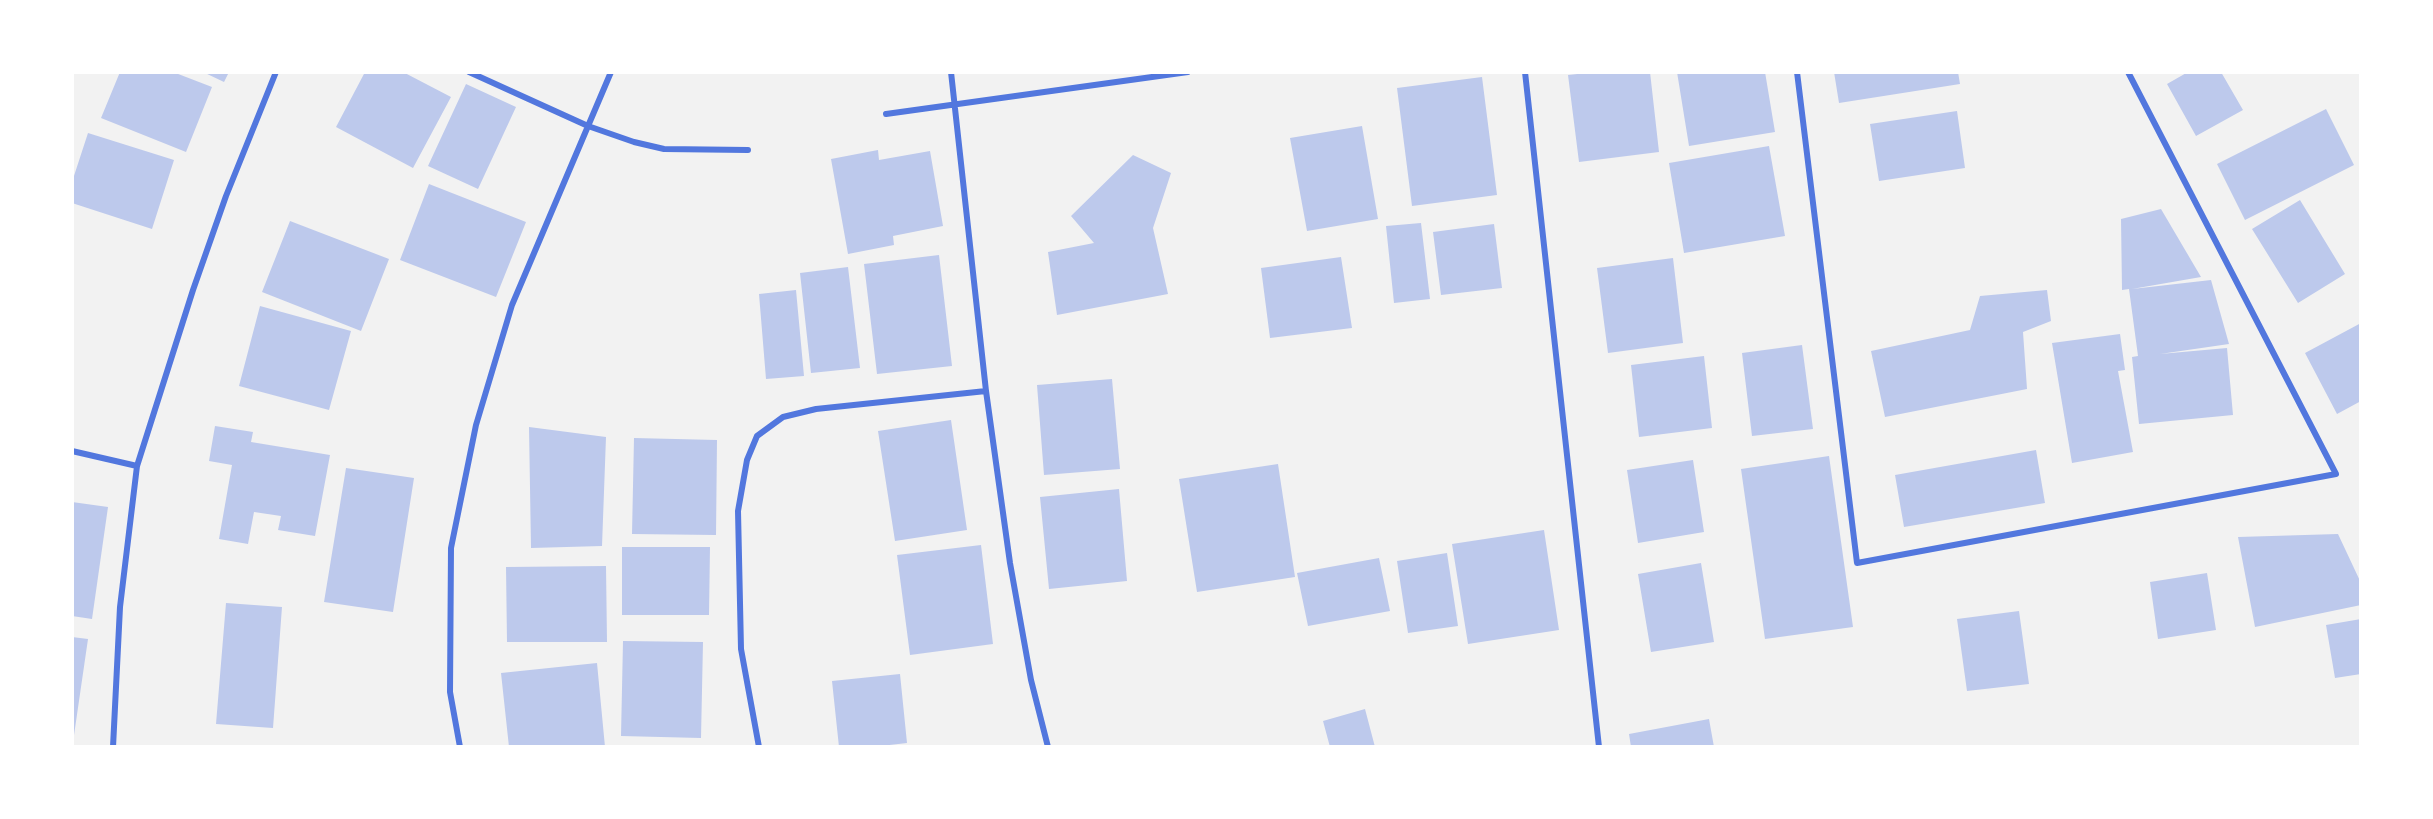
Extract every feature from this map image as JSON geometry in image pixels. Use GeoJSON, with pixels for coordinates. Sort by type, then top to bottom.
{"type":"FeatureCollection","features":[{"type":"Feature","properties":{"kind":"street"},"geometry":{"type":"LineString","coordinates":[[113,747],[120,607],[137,466],[215,228],[276,72]]}},
{"type":"Feature","properties":{"kind":"street"},"geometry":{"type":"LineString","coordinates":[[469,72],[588,126],[634,142],[664,149],[748,150]]}},
{"type":"Feature","properties":{"kind":"street"},"geometry":{"type":"LineString","coordinates":[[459,747],[450,692],[451,548],[476,425],[512,305],[611,72]]}},
{"type":"Feature","properties":{"kind":"street"},"geometry":{"type":"LineString","coordinates":[[951,72],[986,391],[1010,563],[1031,680],[1048,747]]}},
{"type":"Feature","properties":{"kind":"street"},"geometry":{"type":"LineString","coordinates":[[886,114],[1188,72]]}},
{"type":"Feature","properties":{"kind":"street"},"geometry":{"type":"LineString","coordinates":[[1525,72],[1599,747]]}},
{"type":"Feature","properties":{"kind":"street"},"geometry":{"type":"LineString","coordinates":[[1797,72],[1857,563],[2336,474],[2128,72]]}},
{"type":"Feature","properties":{"kind":"street"},"geometry":{"type":"LineString","coordinates":[[759,747],[741,649],[738,510],[747,460],[757,436],[783,417],[816,409],[986,391]]}},
{"type":"Feature","properties":{"kind":"street"},"geometry":{"type":"LineString","coordinates":[[72,451],[137,466]]}},
{"type":"Feature","properties":{"kind":"building"},"geometry":{"type":"Polygon","coordinates":[[[120,72],[173,72],[212,87],[186,152],[101,118],[120,72]]]}},
{"type":"Feature","properties":{"kind":"building"},"geometry":{"type":"Polygon","coordinates":[[[203,72],[229,72],[224,82],[203,72]]]}},
{"type":"Feature","properties":{"kind":"building"},"geometry":{"type":"Polygon","coordinates":[[[365,72],[403,72],[451,97],[413,168],[336,127],[365,72]]]}},
{"type":"Feature","properties":{"kind":"building"},"geometry":{"type":"Polygon","coordinates":[[[1596,72],[1650,72],[1659,152],[1579,162],[1568,75],[1596,72]]]}},
{"type":"Feature","properties":{"kind":"building"},"geometry":{"type":"Polygon","coordinates":[[[1677,72],[1765,72],[1775,132],[1689,146],[1677,72]]]}},
{"type":"Feature","properties":{"kind":"building"},"geometry":{"type":"Polygon","coordinates":[[[1834,72],[1958,72],[1960,84],[1839,103],[1834,72]]]}},
{"type":"Feature","properties":{"kind":"building"},"geometry":{"type":"Polygon","coordinates":[[[2188,72],[2221,72],[2243,110],[2196,136],[2167,84],[2188,72]]]}},
{"type":"Feature","properties":{"kind":"building"},"geometry":{"type":"Polygon","coordinates":[[[1482,77],[1497,195],[1412,206],[1397,88],[1482,77]]]}},
{"type":"Feature","properties":{"kind":"building"},"geometry":{"type":"Polygon","coordinates":[[[466,84],[516,107],[478,189],[428,166],[466,84]]]}},
{"type":"Feature","properties":{"kind":"building"},"geometry":{"type":"Polygon","coordinates":[[[2326,109],[2354,165],[2245,220],[2217,164],[2326,109]]]}},
{"type":"Feature","properties":{"kind":"building"},"geometry":{"type":"Polygon","coordinates":[[[1957,111],[1965,168],[1879,181],[1870,124],[1957,111]]]}},
{"type":"Feature","properties":{"kind":"building"},"geometry":{"type":"Polygon","coordinates":[[[1362,126],[1378,219],[1307,231],[1290,138],[1362,126]]]}},
{"type":"Feature","properties":{"kind":"building"},"geometry":{"type":"Polygon","coordinates":[[[88,133],[174,160],[152,229],[72,203],[72,182],[88,133]]]}},
{"type":"Feature","properties":{"kind":"building"},"geometry":{"type":"Polygon","coordinates":[[[1769,146],[1785,236],[1684,253],[1669,163],[1769,146]]]}},
{"type":"Feature","properties":{"kind":"building"},"geometry":{"type":"Polygon","coordinates":[[[878,150],[879,160],[930,151],[943,226],[893,236],[894,245],[848,254],[831,159],[878,150]]]}},
{"type":"Feature","properties":{"kind":"building"},"geometry":{"type":"Polygon","coordinates":[[[1133,155],[1171,173],[1153,228],[1168,294],[1057,315],[1048,252],[1094,243],[1071,216],[1133,155]]]}},
{"type":"Feature","properties":{"kind":"building"},"geometry":{"type":"Polygon","coordinates":[[[429,184],[526,222],[496,297],[400,260],[429,184]]]}},
{"type":"Feature","properties":{"kind":"building"},"geometry":{"type":"Polygon","coordinates":[[[2300,200],[2345,274],[2298,303],[2252,229],[2300,200]]]}},
{"type":"Feature","properties":{"kind":"building"},"geometry":{"type":"Polygon","coordinates":[[[2161,209],[2201,277],[2132,289],[2211,280],[2229,344],[2160,354],[2227,348],[2233,415],[2139,424],[2132,357],[2138,356],[2129,289],[2122,290],[2121,219],[2161,209]]]}},
{"type":"Feature","properties":{"kind":"building"},"geometry":{"type":"Polygon","coordinates":[[[290,221],[389,259],[361,331],[262,292],[290,221]]]}},
{"type":"Feature","properties":{"kind":"building"},"geometry":{"type":"Polygon","coordinates":[[[1421,223],[1430,299],[1394,303],[1386,226],[1421,223]]]}},
{"type":"Feature","properties":{"kind":"building"},"geometry":{"type":"Polygon","coordinates":[[[1494,224],[1502,288],[1441,295],[1433,232],[1494,224]]]}},
{"type":"Feature","properties":{"kind":"building"},"geometry":{"type":"Polygon","coordinates":[[[939,255],[952,366],[877,374],[864,264],[939,255]]]}},
{"type":"Feature","properties":{"kind":"building"},"geometry":{"type":"Polygon","coordinates":[[[1341,257],[1352,328],[1270,338],[1261,268],[1341,257]]]}},
{"type":"Feature","properties":{"kind":"building"},"geometry":{"type":"Polygon","coordinates":[[[1673,258],[1683,343],[1608,353],[1597,268],[1673,258]]]}},
{"type":"Feature","properties":{"kind":"building"},"geometry":{"type":"Polygon","coordinates":[[[848,267],[860,368],[811,373],[800,273],[848,267]]]}},
{"type":"Feature","properties":{"kind":"building"},"geometry":{"type":"Polygon","coordinates":[[[796,290],[804,376],[766,379],[759,294],[796,290]]]}},
{"type":"Feature","properties":{"kind":"building"},"geometry":{"type":"Polygon","coordinates":[[[2047,290],[2051,321],[2023,332],[2027,389],[1885,417],[1871,351],[1970,330],[1980,296],[2047,290]]]}},
{"type":"Feature","properties":{"kind":"building"},"geometry":{"type":"Polygon","coordinates":[[[260,306],[351,331],[329,410],[239,386],[260,306]]]}},
{"type":"Feature","properties":{"kind":"building"},"geometry":{"type":"Polygon","coordinates":[[[2361,323],[2361,401],[2337,414],[2305,353],[2361,323]]]}},
{"type":"Feature","properties":{"kind":"building"},"geometry":{"type":"Polygon","coordinates":[[[2120,334],[2125,370],[2118,371],[2133,452],[2072,463],[2052,343],[2120,334]]]}},
{"type":"Feature","properties":{"kind":"building"},"geometry":{"type":"Polygon","coordinates":[[[1802,345],[1813,429],[1752,436],[1742,353],[1802,345]]]}},
{"type":"Feature","properties":{"kind":"building"},"geometry":{"type":"Polygon","coordinates":[[[1704,356],[1712,428],[1639,437],[1631,365],[1704,356]]]}},
{"type":"Feature","properties":{"kind":"building"},"geometry":{"type":"Polygon","coordinates":[[[1112,379],[1120,469],[1044,475],[1037,385],[1112,379]]]}},
{"type":"Feature","properties":{"kind":"building"},"geometry":{"type":"Polygon","coordinates":[[[951,420],[967,530],[895,541],[878,431],[951,420]]]}},
{"type":"Feature","properties":{"kind":"building"},"geometry":{"type":"Polygon","coordinates":[[[215,426],[253,432],[251,442],[330,455],[315,536],[278,530],[281,516],[254,512],[248,544],[219,539],[232,465],[209,461],[215,426]]]}},
{"type":"Feature","properties":{"kind":"building"},"geometry":{"type":"Polygon","coordinates":[[[529,427],[606,437],[602,546],[531,548],[529,427]]]}},
{"type":"Feature","properties":{"kind":"building"},"geometry":{"type":"Polygon","coordinates":[[[634,438],[717,440],[716,535],[632,534],[634,438]]]}},
{"type":"Feature","properties":{"kind":"building"},"geometry":{"type":"Polygon","coordinates":[[[2036,450],[2045,503],[1904,527],[1895,475],[2036,450]]]}},
{"type":"Feature","properties":{"kind":"building"},"geometry":{"type":"Polygon","coordinates":[[[1829,456],[1853,627],[1765,639],[1741,469],[1829,456]]]}},
{"type":"Feature","properties":{"kind":"building"},"geometry":{"type":"Polygon","coordinates":[[[1693,460],[1704,532],[1638,543],[1627,470],[1693,460]]]}},
{"type":"Feature","properties":{"kind":"building"},"geometry":{"type":"Polygon","coordinates":[[[1278,464],[1295,577],[1197,592],[1179,479],[1278,464]]]}},
{"type":"Feature","properties":{"kind":"building"},"geometry":{"type":"Polygon","coordinates":[[[346,468],[414,478],[393,612],[324,602],[346,468]]]}},
{"type":"Feature","properties":{"kind":"building"},"geometry":{"type":"Polygon","coordinates":[[[1119,489],[1127,581],[1049,589],[1040,497],[1119,489]]]}},
{"type":"Feature","properties":{"kind":"building"},"geometry":{"type":"Polygon","coordinates":[[[72,502],[108,507],[92,619],[72,616],[72,502]]]}},
{"type":"Feature","properties":{"kind":"building"},"geometry":{"type":"Polygon","coordinates":[[[1544,530],[1559,630],[1468,644],[1452,544],[1544,530]]]}},
{"type":"Feature","properties":{"kind":"building"},"geometry":{"type":"Polygon","coordinates":[[[2338,534],[2361,583],[2361,605],[2255,627],[2238,537],[2338,534]]]}},
{"type":"Feature","properties":{"kind":"building"},"geometry":{"type":"Polygon","coordinates":[[[981,545],[993,644],[910,655],[897,555],[981,545]]]}},
{"type":"Feature","properties":{"kind":"building"},"geometry":{"type":"Polygon","coordinates":[[[622,547],[710,547],[709,615],[622,615],[622,547]]]}},
{"type":"Feature","properties":{"kind":"building"},"geometry":{"type":"Polygon","coordinates":[[[1447,553],[1458,626],[1408,633],[1397,561],[1447,553]]]}},
{"type":"Feature","properties":{"kind":"building"},"geometry":{"type":"Polygon","coordinates":[[[1379,558],[1390,611],[1308,626],[1297,573],[1379,558]]]}},
{"type":"Feature","properties":{"kind":"building"},"geometry":{"type":"Polygon","coordinates":[[[1701,563],[1714,642],[1651,652],[1638,574],[1701,563]]]}},
{"type":"Feature","properties":{"kind":"building"},"geometry":{"type":"Polygon","coordinates":[[[606,566],[607,642],[507,642],[506,567],[606,566]]]}},
{"type":"Feature","properties":{"kind":"building"},"geometry":{"type":"Polygon","coordinates":[[[2207,573],[2216,630],[2158,639],[2150,582],[2207,573]]]}},
{"type":"Feature","properties":{"kind":"building"},"geometry":{"type":"Polygon","coordinates":[[[226,603],[282,607],[273,728],[216,724],[226,603]]]}},
{"type":"Feature","properties":{"kind":"building"},"geometry":{"type":"Polygon","coordinates":[[[2019,611],[2029,684],[1967,691],[1957,619],[2019,611]]]}},
{"type":"Feature","properties":{"kind":"building"},"geometry":{"type":"Polygon","coordinates":[[[2361,619],[2361,674],[2335,678],[2326,625],[2361,619]]]}},
{"type":"Feature","properties":{"kind":"building"},"geometry":{"type":"Polygon","coordinates":[[[72,637],[88,639],[73,742],[72,742],[72,637]]]}},
{"type":"Feature","properties":{"kind":"building"},"geometry":{"type":"Polygon","coordinates":[[[623,641],[703,642],[701,738],[621,736],[623,641]]]}},
{"type":"Feature","properties":{"kind":"building"},"geometry":{"type":"Polygon","coordinates":[[[597,663],[605,747],[509,747],[501,673],[597,663]]]}},
{"type":"Feature","properties":{"kind":"building"},"geometry":{"type":"Polygon","coordinates":[[[900,674],[907,743],[872,747],[839,747],[832,681],[900,674]]]}},
{"type":"Feature","properties":{"kind":"building"},"geometry":{"type":"Polygon","coordinates":[[[1365,709],[1375,747],[1330,747],[1323,721],[1365,709]]]}},
{"type":"Feature","properties":{"kind":"building"},"geometry":{"type":"Polygon","coordinates":[[[1709,719],[1714,747],[1631,747],[1629,734],[1709,719]]]}}]}
